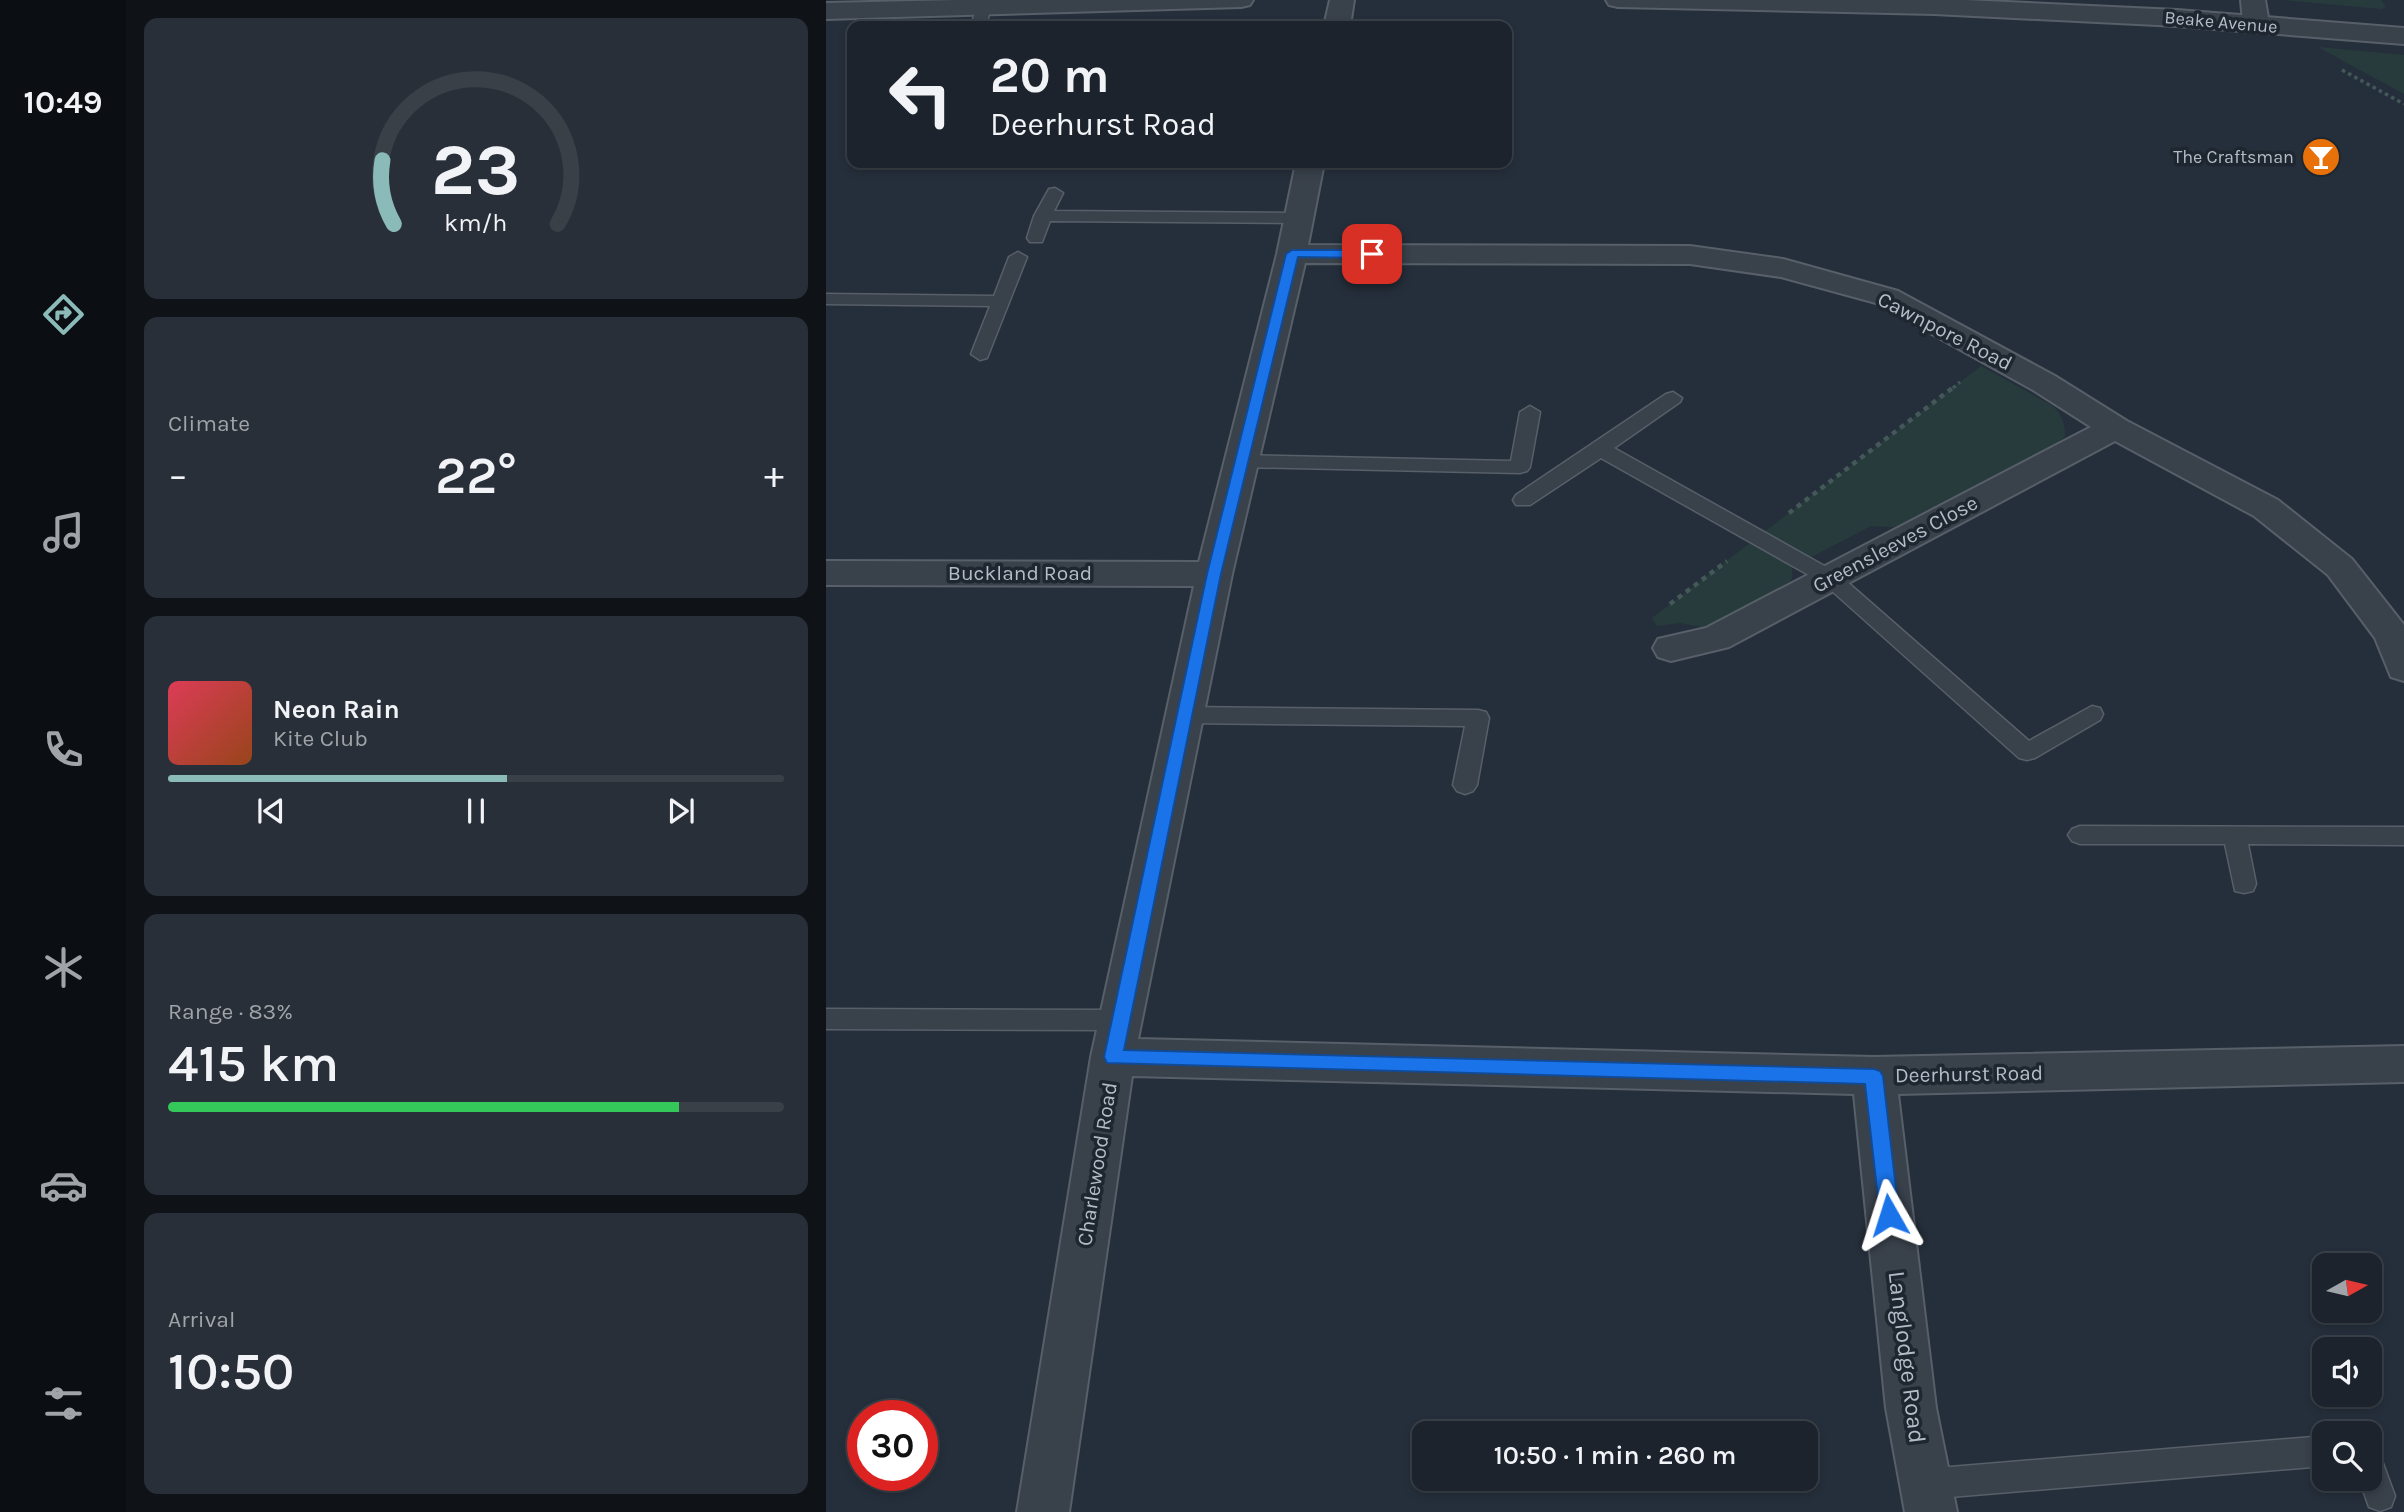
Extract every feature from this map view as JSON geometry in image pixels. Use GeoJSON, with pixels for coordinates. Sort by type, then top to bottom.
{"type":"FeatureCollection","features":[{"type":"Feature","properties":{"kind":"street"},"geometry":{"type":"LineString","coordinates":[[826,11],[981,16],[1241,0]]}},
{"type":"Feature","properties":{"kind":"street"},"geometry":{"type":"LineString","coordinates":[[1338,21],[1342,0]]}},
{"type":"Feature","properties":{"kind":"street","name":"Beake Avenue"},"geometry":{"type":"LineString","coordinates":[[1618,0],[1912,3],[2254,12],[2262,26],[2404,36]]}},
{"type":"Feature","properties":{"kind":"street","name":"Charlewood Road"},"geometry":{"type":"LineString","coordinates":[[1043,1512],[1117,1039],[1214,574],[1296,236],[1309,168]]}},
{"type":"Feature","properties":{"kind":"street","name":"Cawnpore Road"},"geometry":{"type":"LineString","coordinates":[[1296,236],[1690,256],[1783,268],[1886,297],[1994,356],[2115,428],[2266,508],[2340,567],[2392,635],[2404,668]]}},
{"type":"Feature","properties":{"kind":"street","name":"Greensleeves Close"},"geometry":{"type":"LineString","coordinates":[[1671,648],[1716,638],[2115,428]]}},
{"type":"Feature","properties":{"kind":"street","name":"Buckland Road"},"geometry":{"type":"LineString","coordinates":[[826,573],[1214,574]]}},
{"type":"Feature","properties":{"kind":"street","name":"Deerhurst Road"},"geometry":{"type":"LineString","coordinates":[[1117,1039],[1874,1076],[2404,1064]]}},
{"type":"Feature","properties":{"kind":"street","name":"Langlodge Road"},"geometry":{"type":"LineString","coordinates":[[1874,1076],[1911,1409],[1928,1498]]}},
{"type":"Feature","properties":{"kind":"lane"},"geometry":{"type":"LineString","coordinates":[[1036,238],[1042,216],[1055,193]]}},
{"type":"Feature","properties":{"kind":"lane"},"geometry":{"type":"LineString","coordinates":[[1042,216],[1296,236]]}},
{"type":"Feature","properties":{"kind":"lane"},"geometry":{"type":"LineString","coordinates":[[981,354],[1018,257]]}},
{"type":"Feature","properties":{"kind":"lane"},"geometry":{"type":"LineString","coordinates":[[826,299],[1001,301]]}},
{"type":"Feature","properties":{"kind":"lane"},"geometry":{"type":"LineString","coordinates":[[1523,500],[1673,398]]}},
{"type":"Feature","properties":{"kind":"lane"},"geometry":{"type":"LineString","coordinates":[[1241,461],[1520,467],[1530,412]]}},
{"type":"Feature","properties":{"kind":"lane"},"geometry":{"type":"LineString","coordinates":[[1600,449],[1830,578],[2027,752],[2092,714]]}},
{"type":"Feature","properties":{"kind":"lane"},"geometry":{"type":"LineString","coordinates":[[1184,715],[1478,718],[1465,785]]}},
{"type":"Feature","properties":{"kind":"lane"},"geometry":{"type":"LineString","coordinates":[[2080,835],[2404,836]]}},
{"type":"Feature","properties":{"kind":"lane"},"geometry":{"type":"LineString","coordinates":[[2235,836],[2244,884]]}},
{"type":"Feature","properties":{"kind":"lane"},"geometry":{"type":"LineString","coordinates":[[826,1020],[1117,1039]]}},
{"type":"Feature","properties":{"kind":"lane"},"geometry":{"type":"LineString","coordinates":[[1928,1498],[2312,1452]]}},
{"type":"Feature","properties":{"kind":"path"},"geometry":{"type":"LineString","coordinates":[[1671,648],[1652,618],[1994,356]]}},
{"type":"Feature","properties":{"kind":"green space"},"geometry":{"type":"Polygon","coordinates":[[[2282,0],[2381,0],[2386,7],[2381,9],[2282,0]]]}},
{"type":"Feature","properties":{"kind":"green space"},"geometry":{"type":"Polygon","coordinates":[[[2318,47],[2404,55],[2404,94],[2318,47]]]}},
{"type":"Feature","properties":{"kind":"green space"},"geometry":{"type":"Polygon","coordinates":[[[1981,366],[2053,406],[2062,419],[2065,431],[2065,436],[2055,448],[1911,523],[1893,527],[1871,526],[1792,567],[1792,579],[1787,585],[1706,628],[1680,623],[1657,626],[1652,618],[1981,366]]]}},
{"type":"Feature","properties":{"kind":"place","name":"The Craftsman"},"geometry":{"type":"Point","coordinates":[2321,157]}},
{"type":"Feature","properties":{"kind":"route"},"geometry":{"type":"LineString","coordinates":[[1372,254],[1292,254],[1214,574],[1114,1057],[1874,1076],[1889,1215]]}}]}
